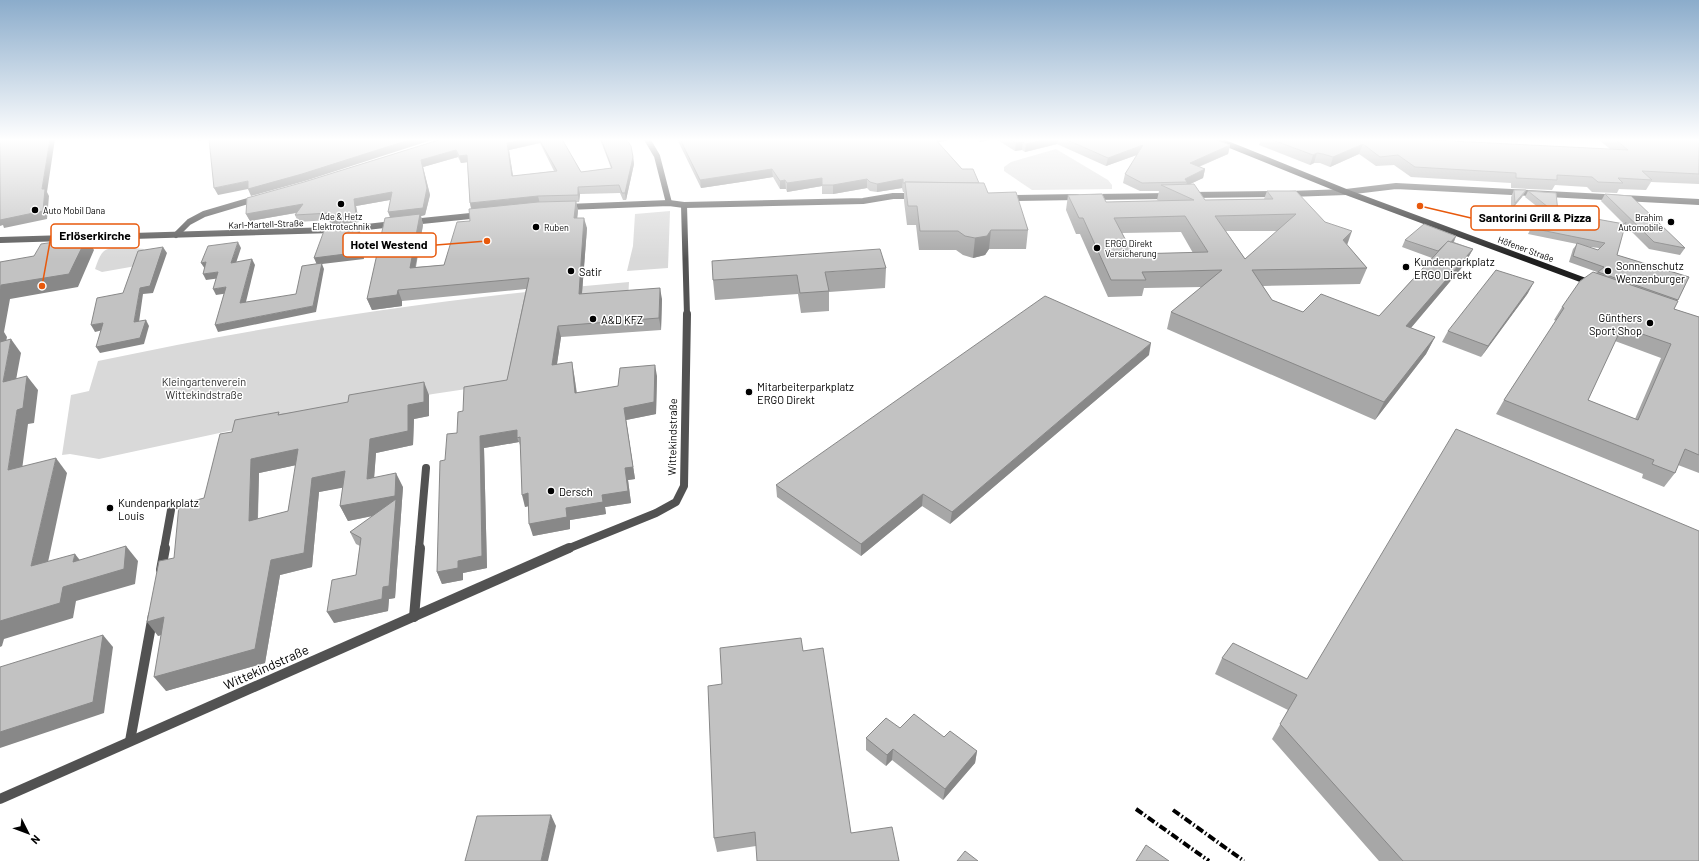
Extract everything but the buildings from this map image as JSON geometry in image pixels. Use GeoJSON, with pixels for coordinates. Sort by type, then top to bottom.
{"type":"FeatureCollection","features":[{"type":"Feature","properties":{"kind":"main road","name":"Höfener Straße"},"geometry":{"type":"LineString","coordinates":[[1314,179],[1601,286]]}},
{"type":"Feature","properties":{"kind":"street"},"geometry":{"type":"LineString","coordinates":[[663,179],[669,203]]}},
{"type":"Feature","properties":{"kind":"street"},"geometry":{"type":"LineString","coordinates":[[1182,195],[1346,192],[1396,186],[1699,202]]}},
{"type":"Feature","properties":{"kind":"street"},"geometry":{"type":"LineString","coordinates":[[562,208],[669,203],[684,205],[863,201],[893,196],[925,196]]}},
{"type":"Feature","properties":{"kind":"street"},"geometry":{"type":"LineString","coordinates":[[1004,198],[1174,196]]}},
{"type":"Feature","properties":{"kind":"street"},"geometry":{"type":"LineString","coordinates":[[176,235],[188,222],[204,214],[262,197]]}},
{"type":"Feature","properties":{"kind":"street","name":"Wittekindstraße"},"geometry":{"type":"LineString","coordinates":[[0,799],[579,544],[656,513],[676,502],[684,486],[687,317],[684,205]]}},
{"type":"Feature","properties":{"kind":"street","name":"Karl-Martell-Straße"},"geometry":{"type":"LineString","coordinates":[[0,240],[310,232],[486,214]]}},
{"type":"Feature","properties":{"kind":"street"},"geometry":{"type":"LineString","coordinates":[[414,616],[426,468]]}},
{"type":"Feature","properties":{"kind":"street"},"geometry":{"type":"LineString","coordinates":[[159,580],[171,510]]}},
{"type":"Feature","properties":{"kind":"street"},"geometry":{"type":"LineString","coordinates":[[130,742],[155,603]]}},
{"type":"Feature","properties":{"kind":"green space"},"geometry":{"type":"Polygon","coordinates":[[[1016,179],[1107,179],[1112,185],[1112,189],[1032,190],[1016,179]]]}},
{"type":"Feature","properties":{"kind":"green space"},"geometry":{"type":"Polygon","coordinates":[[[670,211],[668,268],[627,271],[633,246],[635,214],[670,211]]]}},
{"type":"Feature","properties":{"kind":"green space"},"geometry":{"type":"Polygon","coordinates":[[[124,247],[144,249],[136,266],[102,272],[95,269],[104,251],[112,248],[124,247]]]}},
{"type":"Feature","properties":{"kind":"green space","name":"Kleingartenverein Wittekindstraße"},"geometry":{"type":"Polygon","coordinates":[[[629,282],[628,301],[528,308],[513,382],[433,394],[238,429],[99,459],[70,454],[62,455],[71,395],[89,391],[98,361],[230,335],[362,313],[495,295],[629,282]]]}},
{"type":"Feature","properties":{"kind":"railway"},"geometry":{"type":"LineString","coordinates":[[1136,809],[1209,861]]}},
{"type":"Feature","properties":{"kind":"railway"},"geometry":{"type":"LineString","coordinates":[[1173,810],[1244,861]]}},
{"type":"Feature","properties":{"kind":"place","name":"Ade & Hetz Elektrotechnik"},"geometry":{"type":"Point","coordinates":[341,204]}},
{"type":"Feature","properties":{"kind":"place","name":"Santorini Grill & Pizza"},"geometry":{"type":"Point","coordinates":[1420,206]}},
{"type":"Feature","properties":{"kind":"place","name":"Auto Mobil Dana"},"geometry":{"type":"Point","coordinates":[35,210]}},
{"type":"Feature","properties":{"kind":"place","name":"Brahim Automobile"},"geometry":{"type":"Point","coordinates":[1671,222]}},
{"type":"Feature","properties":{"kind":"place","name":"Ruben"},"geometry":{"type":"Point","coordinates":[536,227]}},
{"type":"Feature","properties":{"kind":"place","name":"Hotel Westend"},"geometry":{"type":"Point","coordinates":[487,241]}},
{"type":"Feature","properties":{"kind":"place","name":"ERGO Direkt Versicherung"},"geometry":{"type":"Point","coordinates":[1097,248]}},
{"type":"Feature","properties":{"kind":"place","name":"Kundenparkplatz ERGO Direkt"},"geometry":{"type":"Point","coordinates":[1406,267]}},
{"type":"Feature","properties":{"kind":"place","name":"Satir"},"geometry":{"type":"Point","coordinates":[571,271]}},
{"type":"Feature","properties":{"kind":"place","name":"Sonnenschutz Wenzenburger"},"geometry":{"type":"Point","coordinates":[1608,271]}},
{"type":"Feature","properties":{"kind":"place","name":"Erlöserkirche"},"geometry":{"type":"Point","coordinates":[42,286]}},
{"type":"Feature","properties":{"kind":"place","name":"A&D KFZ"},"geometry":{"type":"Point","coordinates":[593,319]}},
{"type":"Feature","properties":{"kind":"place","name":"Günthers Sport Shop"},"geometry":{"type":"Point","coordinates":[1650,323]}},
{"type":"Feature","properties":{"kind":"place","name":"Mitarbeiterparkplatz ERGO Direkt"},"geometry":{"type":"Point","coordinates":[749,392]}},
{"type":"Feature","properties":{"kind":"place","name":"Dersch"},"geometry":{"type":"Point","coordinates":[551,491]}},
{"type":"Feature","properties":{"kind":"place","name":"Kundenparkplatz Louis"},"geometry":{"type":"Point","coordinates":[110,508]}}]}
